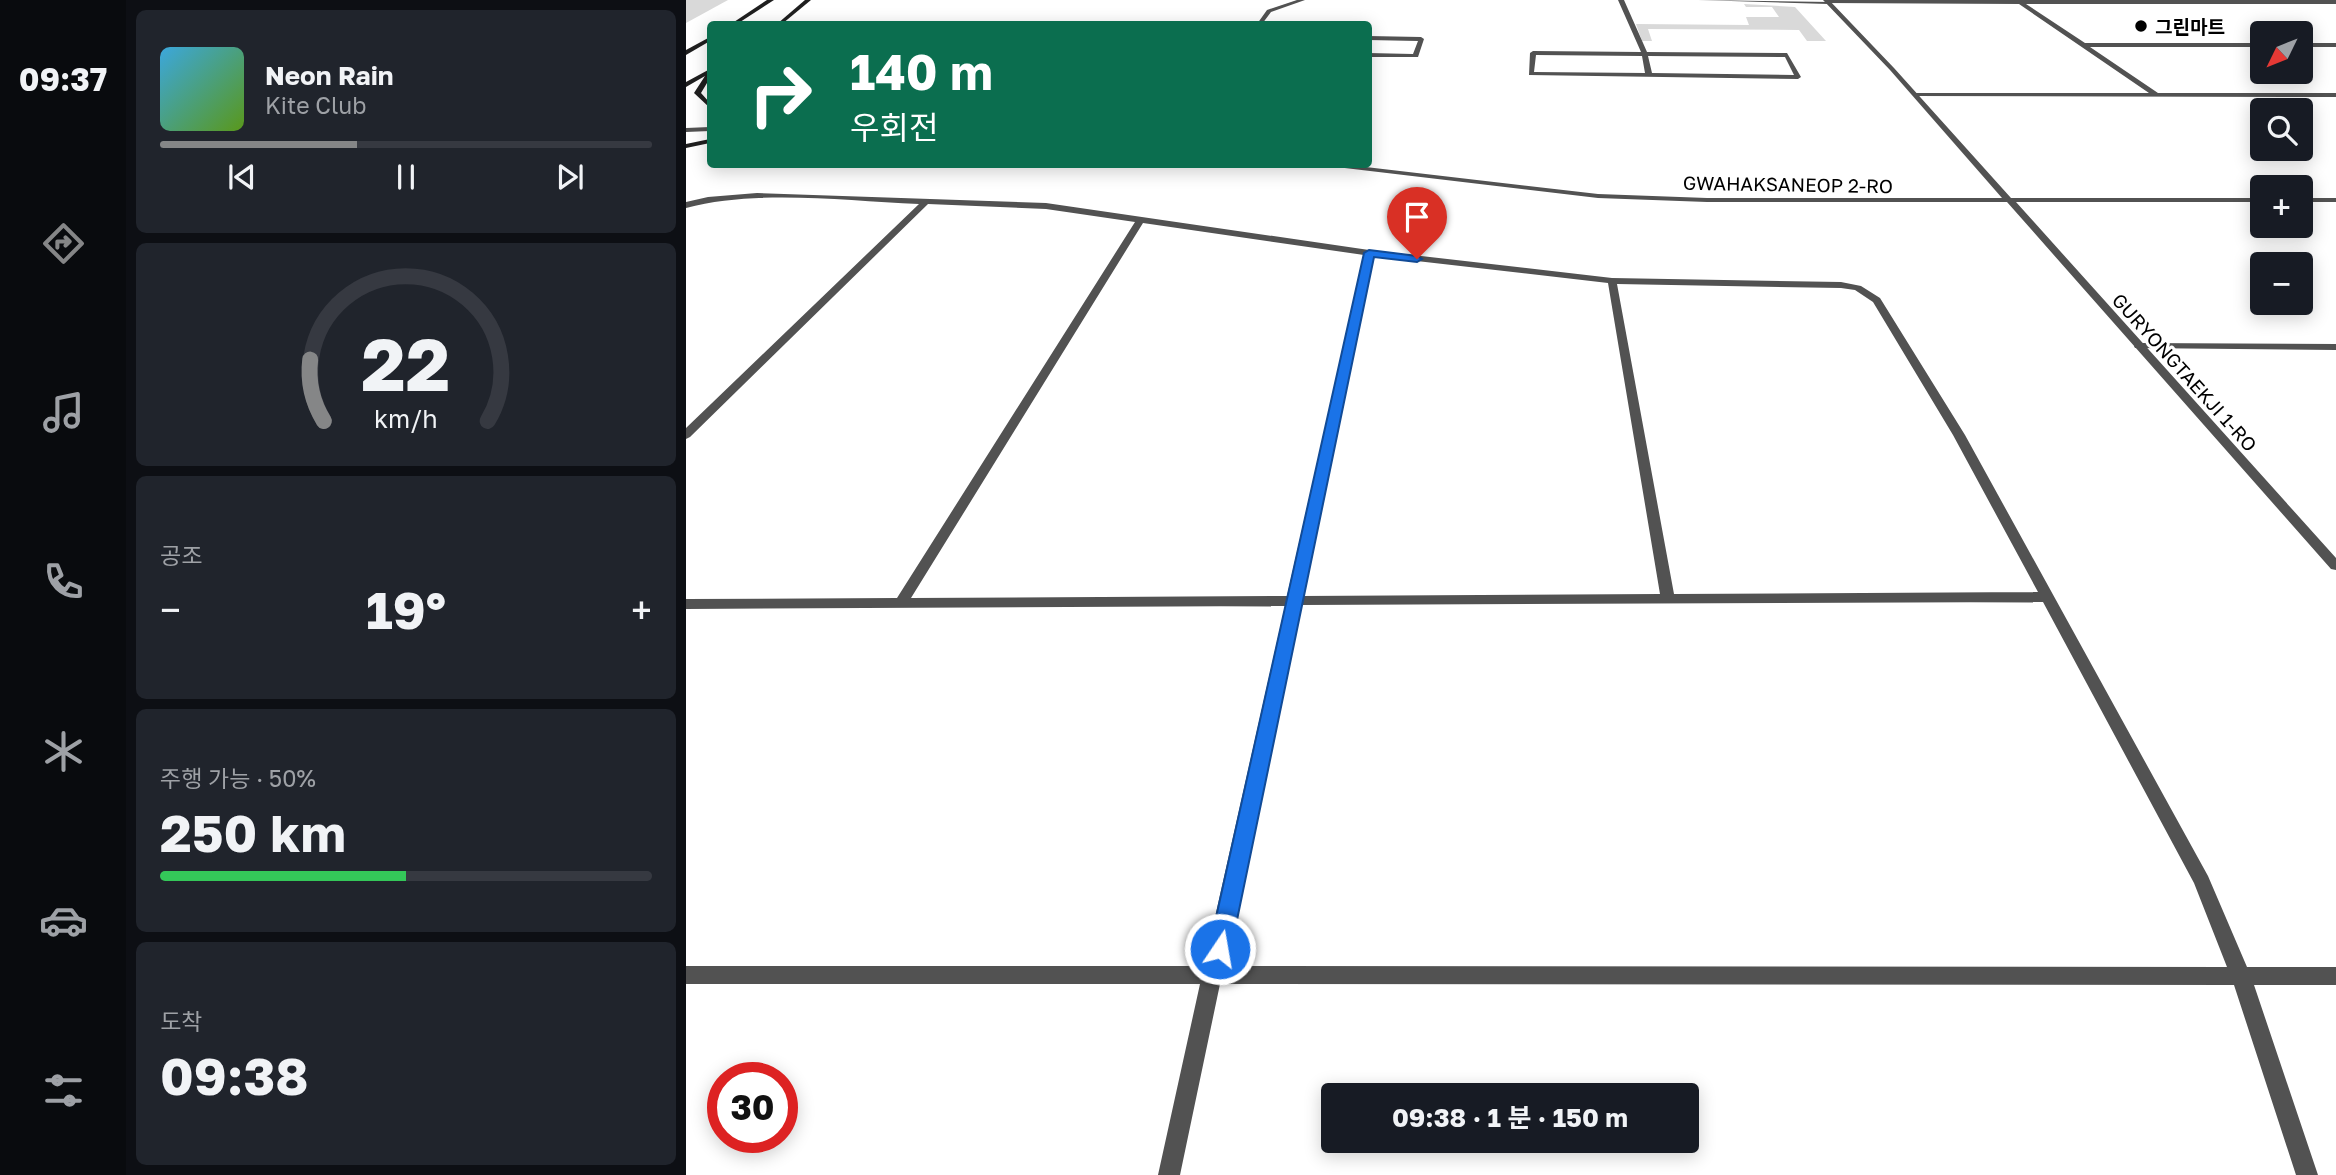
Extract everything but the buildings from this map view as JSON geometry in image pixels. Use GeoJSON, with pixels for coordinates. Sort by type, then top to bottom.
{"type":"FeatureCollection","features":[{"type":"Feature","properties":{"kind":"main road"},"geometry":{"type":"LineString","coordinates":[[739,21],[771,0]]}},
{"type":"Feature","properties":{"kind":"main road"},"geometry":{"type":"LineString","coordinates":[[783,21],[808,0]]}},
{"type":"Feature","properties":{"kind":"main road"},"geometry":{"type":"LineString","coordinates":[[686,53],[707,41]]}},
{"type":"Feature","properties":{"kind":"main road"},"geometry":{"type":"LineString","coordinates":[[686,85],[707,74]]}},
{"type":"Feature","properties":{"kind":"main road"},"geometry":{"type":"LineString","coordinates":[[707,77],[697,93],[707,103]]}},
{"type":"Feature","properties":{"kind":"main road"},"geometry":{"type":"LineString","coordinates":[[686,145],[707,142]]}},
{"type":"Feature","properties":{"kind":"street"},"geometry":{"type":"LineString","coordinates":[[1263,21],[1269,11],[1302,0]]}},
{"type":"Feature","properties":{"kind":"street"},"geometry":{"type":"LineString","coordinates":[[1620,0],[1644,54],[1649,75]]}},
{"type":"Feature","properties":{"kind":"street"},"geometry":{"type":"LineString","coordinates":[[1701,0],[2336,2]]}},
{"type":"Feature","properties":{"kind":"street","name":"GURYONGTAEKJI 1-RO"},"geometry":{"type":"LineString","coordinates":[[1827,1],[1915,94],[2008,201],[2333,559]]}},
{"type":"Feature","properties":{"kind":"street"},"geometry":{"type":"LineString","coordinates":[[2020,2],[2157,95]]}},
{"type":"Feature","properties":{"kind":"street"},"geometry":{"type":"LineString","coordinates":[[1372,38],[1421,38],[1416,56],[1372,55]]}},
{"type":"Feature","properties":{"kind":"street"},"geometry":{"type":"LineString","coordinates":[[2084,45],[2250,45]]}},
{"type":"Feature","properties":{"kind":"street"},"geometry":{"type":"LineString","coordinates":[[2314,45],[2336,45]]}},
{"type":"Feature","properties":{"kind":"street"},"geometry":{"type":"LineString","coordinates":[[1533,53],[1644,54],[1787,55],[1798,77],[1531,74],[1533,53]]}},
{"type":"Feature","properties":{"kind":"street"},"geometry":{"type":"LineString","coordinates":[[1915,94],[2336,95]]}},
{"type":"Feature","properties":{"kind":"street"},"geometry":{"type":"LineString","coordinates":[[686,130],[707,130]]}},
{"type":"Feature","properties":{"kind":"street","name":"GWAHAKSANEOP 2-RO"},"geometry":{"type":"LineString","coordinates":[[1350,168],[1598,196],[1721,200],[2250,200]]}},
{"type":"Feature","properties":{"kind":"street"},"geometry":{"type":"LineString","coordinates":[[686,205],[708,199],[757,195],[1046,206],[1369,253],[1612,281],[1841,285],[1858,288],[1877,300],[1959,435],[2202,881],[2241,976],[2307,1175]]}},
{"type":"Feature","properties":{"kind":"street"},"geometry":{"type":"LineString","coordinates":[[2313,200],[2336,200]]}},
{"type":"Feature","properties":{"kind":"street"},"geometry":{"type":"LineString","coordinates":[[686,435],[926,201]]}},
{"type":"Feature","properties":{"kind":"street"},"geometry":{"type":"LineString","coordinates":[[902,602],[1141,219]]}},
{"type":"Feature","properties":{"kind":"street"},"geometry":{"type":"LineString","coordinates":[[1169,1175],[1296,601],[1369,253]]}},
{"type":"Feature","properties":{"kind":"street"},"geometry":{"type":"LineString","coordinates":[[1612,281],[1668,599]]}},
{"type":"Feature","properties":{"kind":"street"},"geometry":{"type":"LineString","coordinates":[[2139,346],[2336,347]]}},
{"type":"Feature","properties":{"kind":"street"},"geometry":{"type":"LineString","coordinates":[[686,604],[2047,597]]}},
{"type":"Feature","properties":{"kind":"street"},"geometry":{"type":"LineString","coordinates":[[686,975],[2336,976]]}},
{"type":"Feature","properties":{"kind":"shaded area"},"geometry":{"type":"Polygon","coordinates":[[[686,0],[728,0],[686,23],[686,0]]]}},
{"type":"Feature","properties":{"kind":"shaded area"},"geometry":{"type":"Polygon","coordinates":[[[1744,4],[1795,7],[1826,41],[1807,41],[1799,30],[1648,29],[1652,41],[1642,41],[1636,24],[1749,25],[1746,17],[1779,17],[1772,7],[1746,7],[1744,4]]]}},
{"type":"Feature","properties":{"kind":"place","name":"그린마트"},"geometry":{"type":"Point","coordinates":[2141,26]}},
{"type":"Feature","properties":{"kind":"route"},"geometry":{"type":"LineString","coordinates":[[1220,949],[1369,253],[1417,259]]}}]}
